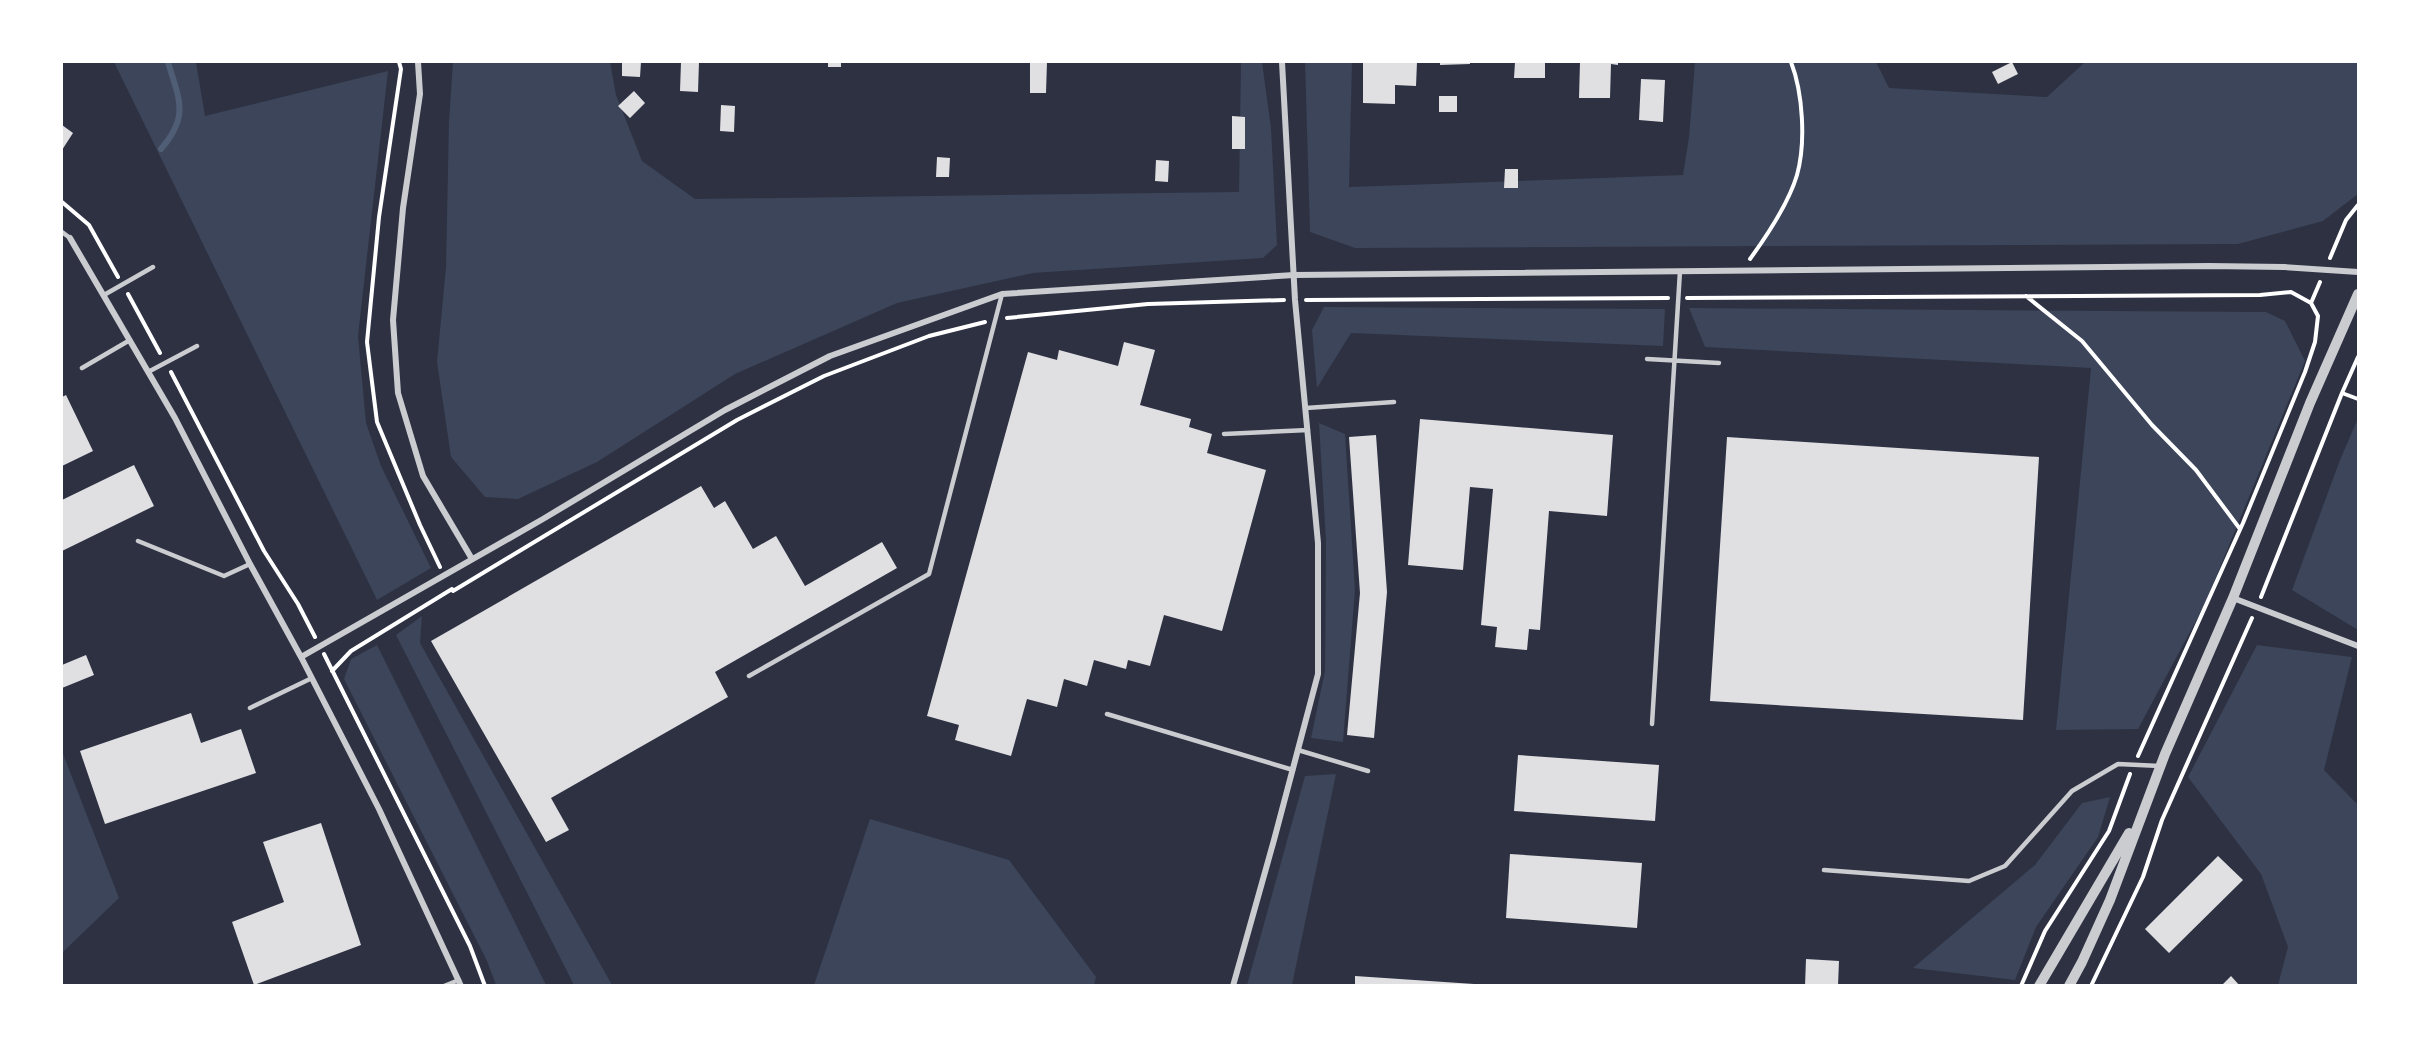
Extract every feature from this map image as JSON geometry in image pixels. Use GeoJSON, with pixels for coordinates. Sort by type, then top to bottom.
{"type":"FeatureCollection","features":[{"type":"Feature","properties":{"kind":"street"},"geometry":{"type":"LineString","coordinates":[[418,62],[420,94],[403,208],[393,320],[398,393],[423,476],[472,560]]}},
{"type":"Feature","properties":{"kind":"street"},"geometry":{"type":"LineString","coordinates":[[1233,986],[1317,675],[1318,543],[1295,300],[1282,62]]}},
{"type":"Feature","properties":{"kind":"street"},"geometry":{"type":"LineString","coordinates":[[70,238],[175,418],[312,678],[379,809],[460,983]]}},
{"type":"Feature","properties":{"kind":"street"},"geometry":{"type":"LineString","coordinates":[[301,657],[472,560],[725,410],[830,356],[1002,294],[1294,275],[2209,266],[2358,272]]}},
{"type":"Feature","properties":{"kind":"street"},"geometry":{"type":"LineString","coordinates":[[2069,986],[2110,900],[2160,766],[2233,598],[2310,403],[2358,294]]}},
{"type":"Feature","properties":{"kind":"street"},"geometry":{"type":"LineString","coordinates":[[2233,598],[2358,646]]}},
{"type":"Feature","properties":{"kind":"street"},"geometry":{"type":"LineString","coordinates":[[2039,986],[2141,815]]}},
{"type":"Feature","properties":{"kind":"lane"},"geometry":{"type":"LineString","coordinates":[[62,232],[70,238]]}},
{"type":"Feature","properties":{"kind":"lane"},"geometry":{"type":"LineString","coordinates":[[104,295],[153,267]]}},
{"type":"Feature","properties":{"kind":"lane"},"geometry":{"type":"LineString","coordinates":[[1652,724],[1680,271]]}},
{"type":"Feature","properties":{"kind":"lane"},"geometry":{"type":"LineString","coordinates":[[749,676],[929,574],[1002,294]]}},
{"type":"Feature","properties":{"kind":"lane"},"geometry":{"type":"LineString","coordinates":[[82,369],[130,340]]}},
{"type":"Feature","properties":{"kind":"lane"},"geometry":{"type":"LineString","coordinates":[[148,372],[197,346]]}},
{"type":"Feature","properties":{"kind":"lane"},"geometry":{"type":"LineString","coordinates":[[1647,359],[1719,363]]}},
{"type":"Feature","properties":{"kind":"lane"},"geometry":{"type":"LineString","coordinates":[[1306,408],[1394,402]]}},
{"type":"Feature","properties":{"kind":"lane"},"geometry":{"type":"LineString","coordinates":[[1224,434],[1308,430]]}},
{"type":"Feature","properties":{"kind":"lane"},"geometry":{"type":"LineString","coordinates":[[138,542],[224,576],[250,564]]}},
{"type":"Feature","properties":{"kind":"lane"},"geometry":{"type":"LineString","coordinates":[[250,708],[312,678]]}},
{"type":"Feature","properties":{"kind":"lane"},"geometry":{"type":"LineString","coordinates":[[1107,714],[1293,770]]}},
{"type":"Feature","properties":{"kind":"lane"},"geometry":{"type":"LineString","coordinates":[[1298,750],[1368,771]]}},
{"type":"Feature","properties":{"kind":"lane"},"geometry":{"type":"LineString","coordinates":[[1824,870],[1969,881],[2005,866],[2072,791],[2118,764],[2160,766]]}},
{"type":"Feature","properties":{"kind":"lane"},"geometry":{"type":"LineString","coordinates":[[444,986],[460,983]]}},
{"type":"Feature","properties":{"kind":"path"},"geometry":{"type":"LineString","coordinates":[[1742,271],[1771,229],[1797,176],[1802,134],[1798,80],[1791,62]]}},
{"type":"Feature","properties":{"kind":"path"},"geometry":{"type":"LineString","coordinates":[[62,201],[89,225],[166,363],[264,551],[297,604],[470,946],[485,986]]}},
{"type":"Feature","properties":{"kind":"path"},"geometry":{"type":"LineString","coordinates":[[2311,303],[2346,220],[2358,205]]}},
{"type":"Feature","properties":{"kind":"path"},"geometry":{"type":"LineString","coordinates":[[453,591],[737,420],[824,376],[928,336],[995,319],[1143,304],[1295,300],[2260,295],[2290,292],[2311,303],[2318,316],[2312,352],[2305,372],[2240,529],[2134,765],[2109,831],[2045,931],[2021,986]]}},
{"type":"Feature","properties":{"kind":"path"},"geometry":{"type":"LineString","coordinates":[[2026,296],[2082,341],[2152,425],[2196,470],[2240,529]]}},
{"type":"Feature","properties":{"kind":"path"},"geometry":{"type":"LineString","coordinates":[[2091,986],[2143,877],[2162,820],[2257,607],[2358,357]]}},
{"type":"Feature","properties":{"kind":"path"},"geometry":{"type":"LineString","coordinates":[[2342,393],[2358,399]]}},
{"type":"Feature","properties":{"kind":"path"},"geometry":{"type":"LineString","coordinates":[[332,671],[351,651],[399,622]]}},
{"type":"Feature","properties":{"kind":"shaded area"},"geometry":{"type":"Polygon","coordinates":[[[114,62],[196,62],[205,116],[388,71],[358,336],[366,423],[381,466],[431,568],[377,600],[114,62]]]}},
{"type":"Feature","properties":{"kind":"shaded area"},"geometry":{"type":"Polygon","coordinates":[[[453,62],[610,62],[616,95],[642,161],[695,199],[1239,192],[1241,62],[1262,62],[1271,128],[1277,245],[1263,258],[1033,273],[897,303],[735,374],[597,462],[518,499],[485,497],[451,457],[437,362],[446,267],[449,120],[453,62]]]}},
{"type":"Feature","properties":{"kind":"shaded area"},"geometry":{"type":"Polygon","coordinates":[[[1305,62],[1352,62],[1349,187],[1683,175],[1689,137],[1695,62],[1876,62],[1889,88],[2047,97],[2085,62],[2358,62],[2358,194],[2323,221],[2238,244],[1355,248],[1310,232],[1305,62]]]}},
{"type":"Feature","properties":{"kind":"shaded area"},"geometry":{"type":"Polygon","coordinates":[[[1324,307],[1665,309],[1663,346],[1351,333],[1317,388],[1312,330],[1324,307]]]}},
{"type":"Feature","properties":{"kind":"shaded area"},"geometry":{"type":"Polygon","coordinates":[[[1689,308],[2266,312],[2285,321],[2305,361],[2205,604],[2138,729],[2056,730],[2091,368],[1705,347],[1689,308]]]}},
{"type":"Feature","properties":{"kind":"shaded area"},"geometry":{"type":"Polygon","coordinates":[[[2358,418],[2358,630],[2292,590],[2358,418]]]}},
{"type":"Feature","properties":{"kind":"shaded area"},"geometry":{"type":"Polygon","coordinates":[[[1319,423],[1345,434],[1355,590],[1343,742],[1311,738],[1325,671],[1326,541],[1319,423]]]}},
{"type":"Feature","properties":{"kind":"shaded area"},"geometry":{"type":"Polygon","coordinates":[[[422,616],[420,643],[612,985],[574,985],[396,635],[422,616]]]}},
{"type":"Feature","properties":{"kind":"shaded area"},"geometry":{"type":"Polygon","coordinates":[[[377,645],[546,985],[496,985],[487,961],[344,679],[351,659],[377,645]]]}},
{"type":"Feature","properties":{"kind":"shaded area"},"geometry":{"type":"Polygon","coordinates":[[[2257,645],[2352,657],[2324,770],[2358,805],[2358,985],[2278,985],[2288,947],[2261,874],[2188,777],[2257,645]]]}},
{"type":"Feature","properties":{"kind":"shaded area"},"geometry":{"type":"Polygon","coordinates":[[[62,751],[119,898],[62,953],[62,751]]]}},
{"type":"Feature","properties":{"kind":"shaded area"},"geometry":{"type":"Polygon","coordinates":[[[1336,774],[1292,985],[1247,985],[1305,776],[1336,774]]]}},
{"type":"Feature","properties":{"kind":"shaded area"},"geometry":{"type":"Polygon","coordinates":[[[2110,797],[2098,837],[2036,927],[2015,980],[1913,968],[2035,865],[2082,803],[2110,797]]]}},
{"type":"Feature","properties":{"kind":"shaded area"},"geometry":{"type":"Polygon","coordinates":[[[870,819],[1009,860],[1096,977],[1094,985],[814,985],[870,819]]]}},
{"type":"Feature","properties":{"kind":"building"},"geometry":{"type":"Polygon","coordinates":[[[622,62],[641,62],[640,77],[622,76],[622,62]]]}},
{"type":"Feature","properties":{"kind":"building"},"geometry":{"type":"Polygon","coordinates":[[[681,62],[699,62],[698,92],[680,91],[681,62]]]}},
{"type":"Feature","properties":{"kind":"building"},"geometry":{"type":"Polygon","coordinates":[[[828,62],[841,62],[841,67],[828,67],[828,62]]]}},
{"type":"Feature","properties":{"kind":"building"},"geometry":{"type":"Polygon","coordinates":[[[1030,62],[1047,62],[1046,93],[1030,93],[1030,62]]]}},
{"type":"Feature","properties":{"kind":"building"},"geometry":{"type":"Polygon","coordinates":[[[1363,62],[1417,62],[1416,86],[1395,85],[1395,104],[1363,103],[1363,62]]]}},
{"type":"Feature","properties":{"kind":"building"},"geometry":{"type":"Polygon","coordinates":[[[1440,62],[1470,62],[1470,64],[1440,65],[1440,62]]]}},
{"type":"Feature","properties":{"kind":"building"},"geometry":{"type":"Polygon","coordinates":[[[1515,62],[1545,62],[1545,78],[1514,78],[1515,62]]]}},
{"type":"Feature","properties":{"kind":"building"},"geometry":{"type":"Polygon","coordinates":[[[1580,62],[1618,62],[1618,65],[1611,64],[1610,98],[1579,98],[1580,62]]]}},
{"type":"Feature","properties":{"kind":"building"},"geometry":{"type":"Polygon","coordinates":[[[2012,62],[2018,74],[1998,84],[1992,72],[2012,62]]]}},
{"type":"Feature","properties":{"kind":"building"},"geometry":{"type":"Polygon","coordinates":[[[1641,79],[1665,80],[1663,122],[1639,120],[1641,79]]]}},
{"type":"Feature","properties":{"kind":"building"},"geometry":{"type":"Polygon","coordinates":[[[634,91],[645,103],[630,118],[618,106],[634,91]]]}},
{"type":"Feature","properties":{"kind":"building"},"geometry":{"type":"Polygon","coordinates":[[[1439,96],[1457,96],[1457,112],[1439,112],[1439,96]]]}},
{"type":"Feature","properties":{"kind":"building"},"geometry":{"type":"Polygon","coordinates":[[[721,105],[735,106],[734,132],[720,131],[721,105]]]}},
{"type":"Feature","properties":{"kind":"building"},"geometry":{"type":"Polygon","coordinates":[[[1232,116],[1245,117],[1245,149],[1232,149],[1232,116]]]}},
{"type":"Feature","properties":{"kind":"building"},"geometry":{"type":"Polygon","coordinates":[[[62,125],[73,133],[62,150],[62,125]]]}},
{"type":"Feature","properties":{"kind":"building"},"geometry":{"type":"Polygon","coordinates":[[[937,157],[950,158],[949,177],[936,177],[937,157]]]}},
{"type":"Feature","properties":{"kind":"building"},"geometry":{"type":"Polygon","coordinates":[[[1156,160],[1169,161],[1168,182],[1155,181],[1156,160]]]}},
{"type":"Feature","properties":{"kind":"building"},"geometry":{"type":"Polygon","coordinates":[[[1505,169],[1518,169],[1518,188],[1504,188],[1505,169]]]}},
{"type":"Feature","properties":{"kind":"building"},"geometry":{"type":"Polygon","coordinates":[[[1124,342],[1155,350],[1140,405],[1191,419],[1189,427],[1212,434],[1207,453],[1266,470],[1222,631],[1164,615],[1150,666],[1128,660],[1126,669],[1094,660],[1087,686],[1064,679],[1057,707],[1027,699],[1011,756],[955,740],[959,725],[927,716],[1028,352],[1057,360],[1059,350],[1118,366],[1124,342]]]}},
{"type":"Feature","properties":{"kind":"building"},"geometry":{"type":"Polygon","coordinates":[[[66,395],[93,451],[62,466],[62,397],[66,395]]]}},
{"type":"Feature","properties":{"kind":"building"},"geometry":{"type":"Polygon","coordinates":[[[1420,419],[1613,435],[1607,516],[1549,511],[1540,630],[1529,629],[1527,650],[1495,647],[1497,627],[1481,625],[1493,489],[1470,487],[1463,570],[1408,565],[1420,419]]]}},
{"type":"Feature","properties":{"kind":"building"},"geometry":{"type":"Polygon","coordinates":[[[1376,435],[1387,592],[1374,738],[1347,735],[1360,593],[1349,437],[1376,435]]]}},
{"type":"Feature","properties":{"kind":"building"},"geometry":{"type":"Polygon","coordinates":[[[1727,437],[2039,457],[2023,720],[1710,701],[1727,437]]]}},
{"type":"Feature","properties":{"kind":"building"},"geometry":{"type":"Polygon","coordinates":[[[134,465],[154,506],[62,551],[62,500],[134,465]]]}},
{"type":"Feature","properties":{"kind":"building"},"geometry":{"type":"Polygon","coordinates":[[[701,486],[714,508],[725,501],[753,549],[776,536],[805,586],[882,542],[897,568],[715,672],[728,697],[551,798],[569,830],[546,842],[431,641],[701,486]]]}},
{"type":"Feature","properties":{"kind":"building"},"geometry":{"type":"Polygon","coordinates":[[[86,655],[94,675],[62,688],[62,665],[86,655]]]}},
{"type":"Feature","properties":{"kind":"building"},"geometry":{"type":"Polygon","coordinates":[[[191,713],[201,743],[241,729],[256,773],[105,824],[80,751],[191,713]]]}},
{"type":"Feature","properties":{"kind":"building"},"geometry":{"type":"Polygon","coordinates":[[[1518,755],[1659,765],[1655,821],[1514,811],[1518,755]]]}},
{"type":"Feature","properties":{"kind":"building"},"geometry":{"type":"Polygon","coordinates":[[[321,823],[361,945],[254,985],[232,922],[284,902],[263,842],[321,823]]]}},
{"type":"Feature","properties":{"kind":"building"},"geometry":{"type":"Polygon","coordinates":[[[1510,854],[1642,863],[1637,928],[1506,918],[1510,854]]]}},
{"type":"Feature","properties":{"kind":"building"},"geometry":{"type":"Polygon","coordinates":[[[2218,856],[2243,880],[2169,953],[2145,929],[2218,856]]]}},
{"type":"Feature","properties":{"kind":"building"},"geometry":{"type":"Polygon","coordinates":[[[1806,959],[1839,961],[1838,986],[1805,986],[1806,959]]]}},
{"type":"Feature","properties":{"kind":"building"},"geometry":{"type":"Polygon","coordinates":[[[1355,976],[1474,984],[1474,986],[1355,986],[1355,976]]]}},
{"type":"Feature","properties":{"kind":"building"},"geometry":{"type":"Polygon","coordinates":[[[2231,976],[2240,986],[2221,986],[2231,976]]]}},
{"type":"Feature","properties":{"kind":"waterway"},"geometry":{"type":"LineString","coordinates":[[161,149],[176,126],[180,107],[168,62]]}}]}
